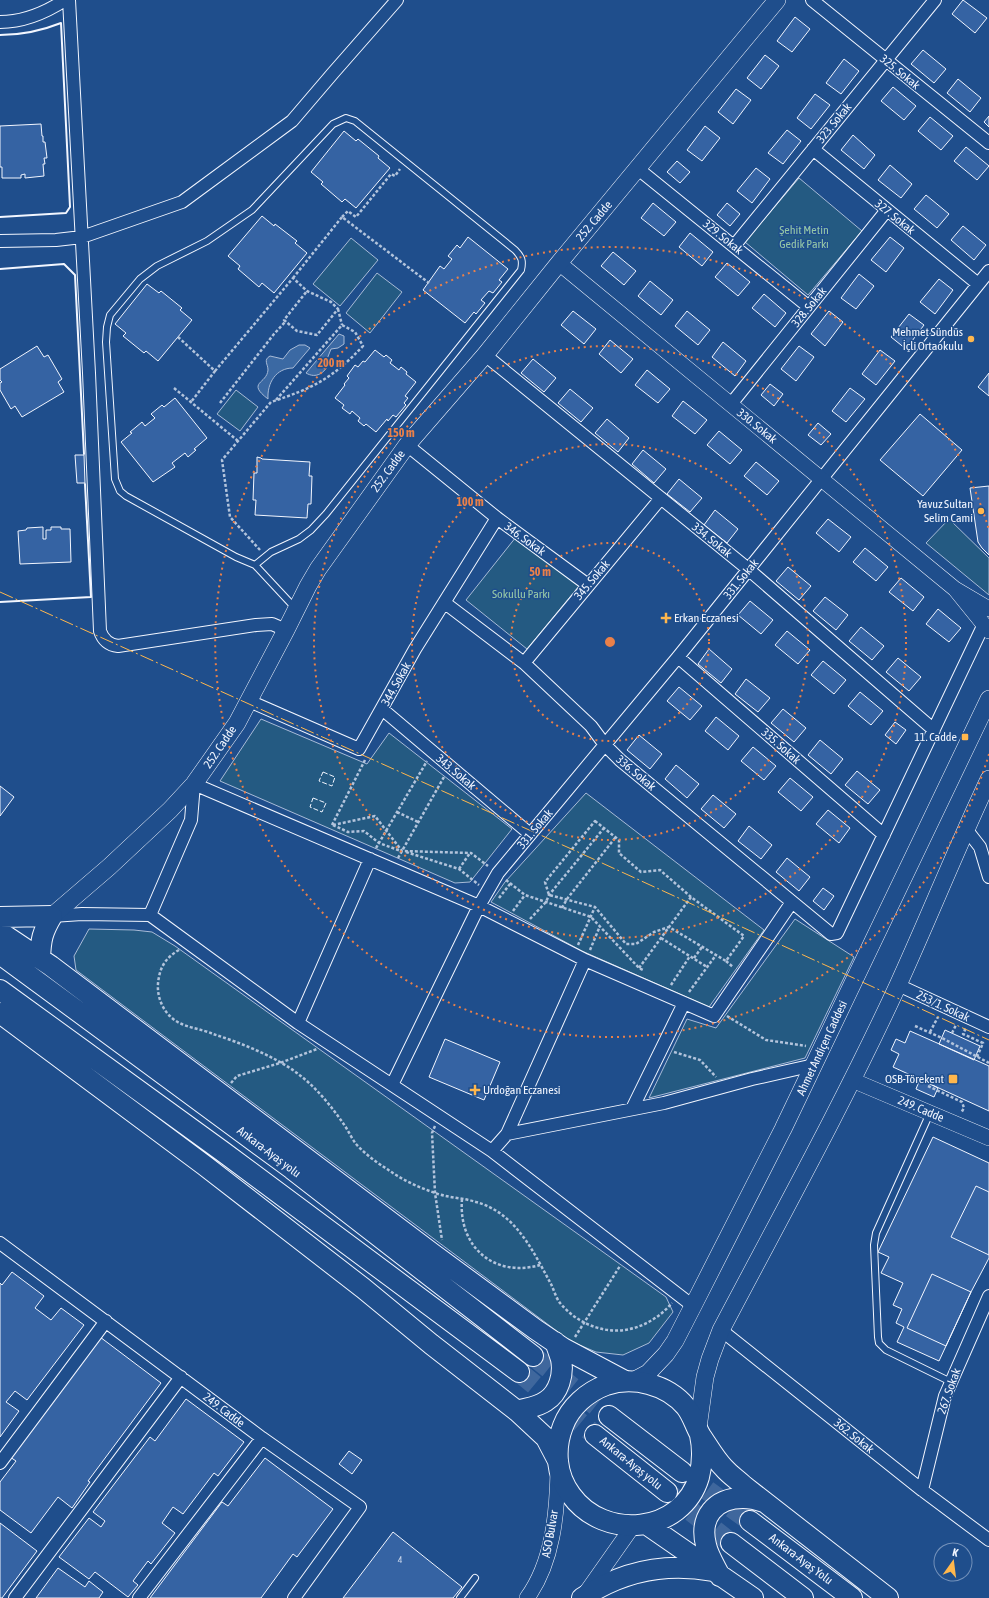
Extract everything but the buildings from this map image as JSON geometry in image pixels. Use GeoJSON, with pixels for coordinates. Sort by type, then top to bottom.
{"type":"FeatureCollection","features":[{"type":"Feature","properties":{"kind":"highway"},"geometry":{"type":"LineString","coordinates":[[0,917],[52,916]]}},
{"type":"Feature","properties":{"kind":"highway"},"geometry":{"type":"LineString","coordinates":[[40,958],[40,944],[43,932],[52,916]]}},
{"type":"Feature","properties":{"kind":"highway"},"geometry":{"type":"LineString","coordinates":[[0,932],[40,958],[535,1329],[561,1346],[629,1381]]}},
{"type":"Feature","properties":{"kind":"highway","name":"Ankara-Ayaş yolu"},"geometry":{"type":"LineString","coordinates":[[0,954],[292,1169],[533,1356]]}},
{"type":"Feature","properties":{"kind":"highway"},"geometry":{"type":"LineString","coordinates":[[0,990],[222,1151],[519,1372]]}},
{"type":"Feature","properties":{"kind":"highway"},"geometry":{"type":"LineString","coordinates":[[0,1013],[204,1165],[363,1288],[431,1344],[517,1411],[546,1438],[558,1463]]}},
{"type":"Feature","properties":{"kind":"highway"},"geometry":{"type":"LineString","coordinates":[[517,1411],[546,1402],[554,1395],[558,1389],[560,1381],[561,1346]]}},
{"type":"Feature","properties":{"kind":"highway"},"geometry":{"type":"LineString","coordinates":[[699,1431],[703,1449],[699,1478],[693,1491],[684,1503],[660,1520],[639,1525],[620,1525],[595,1517],[584,1510],[575,1501],[567,1490],[562,1478],[558,1463],[557,1450],[560,1435],[565,1420],[574,1407],[585,1396],[598,1388],[613,1383],[629,1381],[644,1382],[660,1387],[674,1395],[685,1406],[699,1431],[724,1469],[764,1502],[888,1598]]}},
{"type":"Feature","properties":{"kind":"highway","name":"Ankara-Ayaş Yolu"},"geometry":{"type":"LineString","coordinates":[[609,1416],[682,1472]]}},
{"type":"Feature","properties":{"kind":"highway","name":"Ankara-Ayaş yolu"},"geometry":{"type":"LineString","coordinates":[[595,1435],[667,1492]]}},
{"type":"Feature","properties":{"kind":"highway"},"geometry":{"type":"LineString","coordinates":[[716,1573],[706,1547],[704,1533],[704,1525],[711,1511],[721,1503],[732,1499],[744,1498],[764,1502]]}},
{"type":"Feature","properties":{"kind":"highway","name":"Ankara-Ayaş Yolu"},"geometry":{"type":"LineString","coordinates":[[750,1521],[852,1598]]}},
{"type":"Feature","properties":{"kind":"highway"},"geometry":{"type":"LineString","coordinates":[[639,1525],[753,1598]]}},
{"type":"Feature","properties":{"kind":"highway"},"geometry":{"type":"LineString","coordinates":[[731,1543],[803,1598]]}},
{"type":"Feature","properties":{"kind":"highway"},"geometry":{"type":"LineString","coordinates":[[582,1598],[609,1582],[639,1572],[676,1567],[698,1568],[716,1573]]}},
{"type":"Feature","properties":{"kind":"main road","name":"252. Cadde"},"geometry":{"type":"LineString","coordinates":[[52,916],[109,867],[170,810],[194,784],[237,723],[308,586],[330,552],[407,445],[484,355],[777,0]]}},
{"type":"Feature","properties":{"kind":"main road","name":"Ahmet Andiçen Caddesi"},"geometry":{"type":"LineString","coordinates":[[629,1381],[648,1372],[666,1354],[675,1341],[783,1129],[989,700]]}},
{"type":"Feature","properties":{"kind":"main road"},"geometry":{"type":"LineString","coordinates":[[699,1431],[705,1377],[721,1330],[852,1080],[898,985],[989,780]]}},
{"type":"Feature","properties":{"kind":"street"},"geometry":{"type":"LineString","coordinates":[[0,22],[10,22],[32,16],[51,9],[65,0]]}},
{"type":"Feature","properties":{"kind":"street"},"geometry":{"type":"LineString","coordinates":[[69,0],[82,237],[100,624],[102,636],[109,644],[118,646],[256,625],[272,624],[286,630]]}},
{"type":"Feature","properties":{"kind":"street"},"geometry":{"type":"LineString","coordinates":[[0,241],[56,240],[82,237],[182,202],[292,121],[397,0]]}},
{"type":"Feature","properties":{"kind":"street","name":"325. Sokak"},"geometry":{"type":"LineString","coordinates":[[812,0],[989,143]]}},
{"type":"Feature","properties":{"kind":"street","name":"323. Sokak"},"geometry":{"type":"LineString","coordinates":[[734,246],[935,0]]}},
{"type":"Feature","properties":{"kind":"street","name":"327. Sokak"},"geometry":{"type":"LineString","coordinates":[[813,149],[978,284]]}},
{"type":"Feature","properties":{"kind":"street","name":"329. Sokak"},"geometry":{"type":"LineString","coordinates":[[638,168],[809,307]]}},
{"type":"Feature","properties":{"kind":"street","name":"328. Sokak"},"geometry":{"type":"LineString","coordinates":[[731,404],[887,210]]}},
{"type":"Feature","properties":{"kind":"street","name":"330. Sokak"},"geometry":{"type":"LineString","coordinates":[[559,263],[956,589],[989,609]]}},
{"type":"Feature","properties":{"kind":"street","name":"331. Sokak"},"geometry":{"type":"LineString","coordinates":[[392,1085],[479,906],[498,873],[678,657],[989,271]]}},
{"type":"Feature","properties":{"kind":"street","name":"334. Sokak"},"geometry":{"type":"LineString","coordinates":[[484,355],[748,570],[934,730]]}},
{"type":"Feature","properties":{"kind":"street","name":"346. Sokak"},"geometry":{"type":"LineString","coordinates":[[407,445],[497,518],[588,585]]}},
{"type":"Feature","properties":{"kind":"street","name":"345. Sokak"},"geometry":{"type":"LineString","coordinates":[[524,663],[661,498]]}},
{"type":"Feature","properties":{"kind":"street","name":"344. Sokak"},"geometry":{"type":"LineString","coordinates":[[249,701],[359,749],[416,648],[497,518]]}},
{"type":"Feature","properties":{"kind":"street","name":"330. Sokak"},"geometry":{"type":"LineString","coordinates":[[956,589],[987,627]]}},
{"type":"Feature","properties":{"kind":"street","name":"336. Sokak"},"geometry":{"type":"LineString","coordinates":[[445,603],[524,663],[591,726],[605,745],[620,760],[831,934],[837,933],[884,835]]}},
{"type":"Feature","properties":{"kind":"street"},"geometry":{"type":"LineString","coordinates":[[884,835],[934,730],[987,627]]}},
{"type":"Feature","properties":{"kind":"street","name":"335. Sokak"},"geometry":{"type":"LineString","coordinates":[[678,657],[884,835]]}},
{"type":"Feature","properties":{"kind":"street","name":"343. Sokak"},"geometry":{"type":"LineString","coordinates":[[382,710],[530,834]]}},
{"type":"Feature","properties":{"kind":"street"},"geometry":{"type":"LineString","coordinates":[[150,915],[191,820],[194,784],[479,906],[585,960],[686,998],[714,1016],[792,902]]}},
{"type":"Feature","properties":{"kind":"street"},"geometry":{"type":"LineString","coordinates":[[966,829],[980,847],[989,877]]}},
{"type":"Feature","properties":{"kind":"street"},"geometry":{"type":"LineString","coordinates":[[298,1023],[370,859]]}},
{"type":"Feature","properties":{"kind":"street"},"geometry":{"type":"LineString","coordinates":[[52,916],[82,914],[150,915],[298,1023],[492,1151],[693,1306]]}},
{"type":"Feature","properties":{"kind":"street"},"geometry":{"type":"LineString","coordinates":[[492,1151],[507,1134],[585,960]]}},
{"type":"Feature","properties":{"kind":"street","name":"253/1. Sokak"},"geometry":{"type":"LineString","coordinates":[[898,985],[989,1026]]}},
{"type":"Feature","properties":{"kind":"street"},"geometry":{"type":"LineString","coordinates":[[632,1110],[686,998]]}},
{"type":"Feature","properties":{"kind":"street"},"geometry":{"type":"LineString","coordinates":[[507,1134],[632,1110],[724,1086],[814,1065]]}},
{"type":"Feature","properties":{"kind":"street","name":"249. Cadde"},"geometry":{"type":"LineString","coordinates":[[852,1080],[989,1138]]}},
{"type":"Feature","properties":{"kind":"street","name":"249. Cadde"},"geometry":{"type":"LineString","coordinates":[[0,1243],[262,1438],[360,1507],[294,1598]]}},
{"type":"Feature","properties":{"kind":"street","name":"267. Sokak"},"geometry":{"type":"LineString","coordinates":[[922,1490],[939,1416],[950,1382],[989,1296]]}},
{"type":"Feature","properties":{"kind":"street"},"geometry":{"type":"LineString","coordinates":[[0,1463],[106,1321]]}},
{"type":"Feature","properties":{"kind":"street","name":"362. Sokak"},"geometry":{"type":"LineString","coordinates":[[721,1330],[922,1490],[989,1540]]}},
{"type":"Feature","properties":{"kind":"street"},"geometry":{"type":"LineString","coordinates":[[15,1598],[181,1377]]}},
{"type":"Feature","properties":{"kind":"street"},"geometry":{"type":"LineString","coordinates":[[139,1598],[262,1438]]}},
{"type":"Feature","properties":{"kind":"street","name":"ASO Bulvar"},"geometry":{"type":"LineString","coordinates":[[527,1598],[536,1585],[546,1561],[552,1540],[558,1463]]}},
{"type":"Feature","properties":{"kind":"street"},"geometry":{"type":"LineString","coordinates":[[582,1598],[639,1525]]}},
{"type":"Feature","properties":{"kind":"lane"},"geometry":{"type":"LineString","coordinates":[[255,565],[266,556],[311,530],[326,514],[521,270],[523,262],[522,256],[515,250],[355,121],[346,118],[333,124],[252,210],[207,241],[157,266],[140,279],[110,315],[107,327],[106,342],[115,479],[120,490],[126,496],[236,558],[255,565],[296,609]]}},
{"type":"Feature","properties":{"kind":"lane"},"geometry":{"type":"LineString","coordinates":[[930,1114],[876,1233],[874,1245],[878,1337],[879,1343],[886,1350],[950,1382]]}},
{"type":"Feature","properties":{"kind":"lane"},"geometry":{"type":"LineString","coordinates":[[460,1598],[475,1578]]}},
{"type":"Feature","properties":{"kind":"path"},"geometry":{"type":"LineString","coordinates":[[190,402],[348,210],[356,217],[391,174],[394,176],[406,162]]}},
{"type":"Feature","properties":{"kind":"path"},"geometry":{"type":"LineString","coordinates":[[342,217],[429,283]]}},
{"type":"Feature","properties":{"kind":"path"},"geometry":{"type":"LineString","coordinates":[[266,556],[230,517],[222,460],[271,402],[307,389],[325,380],[345,365],[363,346],[355,332],[342,325],[338,309],[331,302],[307,291],[292,278]]}},
{"type":"Feature","properties":{"kind":"path"},"geometry":{"type":"LineString","coordinates":[[220,403],[274,334],[286,322],[284,320],[307,291]]}},
{"type":"Feature","properties":{"kind":"path"},"geometry":{"type":"LineString","coordinates":[[286,322],[296,331],[317,335],[338,309]]}},
{"type":"Feature","properties":{"kind":"path"},"geometry":{"type":"LineString","coordinates":[[276,400],[342,325]]}},
{"type":"Feature","properties":{"kind":"path"},"geometry":{"type":"LineString","coordinates":[[178,337],[215,371]]}},
{"type":"Feature","properties":{"kind":"path"},"geometry":{"type":"LineString","coordinates":[[174,388],[238,441]]}},
{"type":"Feature","properties":{"kind":"path"},"geometry":{"type":"LineString","coordinates":[[370,859],[432,752]]}},
{"type":"Feature","properties":{"kind":"path"},"geometry":{"type":"LineString","coordinates":[[325,840],[367,756]]}},
{"type":"Feature","properties":{"kind":"path"},"geometry":{"type":"LineString","coordinates":[[392,869],[450,766]]}},
{"type":"Feature","properties":{"kind":"path"},"geometry":{"type":"LineString","coordinates":[[397,812],[418,822]]}},
{"type":"Feature","properties":{"kind":"path"},"geometry":{"type":"LineString","coordinates":[[333,824],[375,816],[402,851]]}},
{"type":"Feature","properties":{"kind":"path"},"geometry":{"type":"LineString","coordinates":[[595,821],[619,840],[619,853],[641,872],[660,870],[691,896],[744,936],[726,961],[669,927],[654,932],[636,944],[626,944],[595,907],[549,894],[545,882],[595,821]]}},
{"type":"Feature","properties":{"kind":"path"},"geometry":{"type":"LineString","coordinates":[[333,824],[348,832],[364,831],[379,843],[459,869],[487,892]]}},
{"type":"Feature","properties":{"kind":"path"},"geometry":{"type":"LineString","coordinates":[[528,921],[546,902],[549,894],[604,828]]}},
{"type":"Feature","properties":{"kind":"path"},"geometry":{"type":"LineString","coordinates":[[562,908],[566,899],[616,838]]}},
{"type":"Feature","properties":{"kind":"path"},"geometry":{"type":"LineString","coordinates":[[402,851],[470,853],[498,873],[524,895],[591,917],[639,968],[645,972]]}},
{"type":"Feature","properties":{"kind":"path"},"geometry":{"type":"LineString","coordinates":[[459,869],[470,853]]}},
{"type":"Feature","properties":{"kind":"path"},"geometry":{"type":"LineString","coordinates":[[506,920],[524,895]]}},
{"type":"Feature","properties":{"kind":"path"},"geometry":{"type":"LineString","coordinates":[[639,968],[691,896]]}},
{"type":"Feature","properties":{"kind":"path"},"geometry":{"type":"LineString","coordinates":[[574,955],[595,907]]}},
{"type":"Feature","properties":{"kind":"path"},"geometry":{"type":"LineString","coordinates":[[585,960],[600,926]]}},
{"type":"Feature","properties":{"kind":"path"},"geometry":{"type":"LineString","coordinates":[[661,938],[707,967]]}},
{"type":"Feature","properties":{"kind":"path"},"geometry":{"type":"LineString","coordinates":[[191,945],[175,952],[160,972],[158,990],[163,1007],[176,1021],[184,1025],[229,1039],[297,1073],[324,1098],[346,1127],[355,1143],[402,1179],[435,1193],[477,1202],[488,1206],[508,1219],[524,1237],[560,1302],[568,1311],[584,1322],[595,1327],[610,1330],[627,1330],[650,1322],[660,1315],[679,1295]]}},
{"type":"Feature","properties":{"kind":"path"},"geometry":{"type":"LineString","coordinates":[[694,958],[702,947]]}},
{"type":"Feature","properties":{"kind":"path"},"geometry":{"type":"LineString","coordinates":[[686,998],[716,955]]}},
{"type":"Feature","properties":{"kind":"path"},"geometry":{"type":"LineString","coordinates":[[671,985],[690,956]]}},
{"type":"Feature","properties":{"kind":"path"},"geometry":{"type":"LineString","coordinates":[[665,982],[676,988]]}},
{"type":"Feature","properties":{"kind":"path"},"geometry":{"type":"LineString","coordinates":[[717,1010],[766,1040],[821,1048]]}},
{"type":"Feature","properties":{"kind":"path"},"geometry":{"type":"LineString","coordinates":[[930,1032],[937,1019]]}},
{"type":"Feature","properties":{"kind":"path"},"geometry":{"type":"LineString","coordinates":[[915,1026],[930,1032],[989,1063]]}},
{"type":"Feature","properties":{"kind":"path"},"geometry":{"type":"LineString","coordinates":[[952,1033],[956,1026],[965,1030],[963,1034],[983,1043],[977,1057]]}},
{"type":"Feature","properties":{"kind":"path"},"geometry":{"type":"LineString","coordinates":[[222,1094],[237,1076],[280,1064],[329,1044]]}},
{"type":"Feature","properties":{"kind":"path"},"geometry":{"type":"LineString","coordinates":[[662,1048],[700,1060],[724,1086]]}},
{"type":"Feature","properties":{"kind":"path"},"geometry":{"type":"LineString","coordinates":[[928,1086],[962,1102],[964,1108],[959,1119]]}},
{"type":"Feature","properties":{"kind":"path"},"geometry":{"type":"LineString","coordinates":[[433,1254],[442,1241],[435,1193],[432,1133],[439,1117]]}},
{"type":"Feature","properties":{"kind":"path"},"geometry":{"type":"LineString","coordinates":[[462,1199],[462,1219],[464,1229],[468,1238],[480,1253],[489,1260],[509,1268],[530,1268],[540,1265]]}},
{"type":"Feature","properties":{"kind":"path"},"geometry":{"type":"LineString","coordinates":[[561,1346],[584,1322],[627,1256]]}},
{"type":"Feature","properties":{"kind":"green space","name":"Şehit Metin Gedik Parkı"},"geometry":{"type":"Polygon","coordinates":[[[799,178],[862,231],[808,295],[745,242],[799,178]]]}},
{"type":"Feature","properties":{"kind":"green space"},"geometry":{"type":"Polygon","coordinates":[[[351,238],[378,260],[340,306],[313,284],[351,238]]]}},
{"type":"Feature","properties":{"kind":"green space"},"geometry":{"type":"Polygon","coordinates":[[[377,273],[402,292],[370,333],[346,313],[377,273]]]}},
{"type":"Feature","properties":{"kind":"green space"},"geometry":{"type":"Polygon","coordinates":[[[236,390],[258,407],[240,431],[217,414],[236,390]]]}},
{"type":"Feature","properties":{"kind":"green space"},"geometry":{"type":"Polygon","coordinates":[[[949,519],[989,558],[989,595],[926,543],[949,519]]]}},
{"type":"Feature","properties":{"kind":"green space","name":"Sokullu Parkı"},"geometry":{"type":"Polygon","coordinates":[[[516,537],[579,586],[527,649],[466,600],[516,537]]]}},
{"type":"Feature","properties":{"kind":"green space"},"geometry":{"type":"Polygon","coordinates":[[[261,719],[367,764],[389,733],[512,829],[470,882],[455,883],[220,781],[261,719]]]}},
{"type":"Feature","properties":{"kind":"green space"},"geometry":{"type":"Polygon","coordinates":[[[586,793],[764,930],[709,1007],[582,951],[491,902],[505,882],[586,793]]]}},
{"type":"Feature","properties":{"kind":"green space"},"geometry":{"type":"Polygon","coordinates":[[[795,919],[854,957],[805,1058],[649,1098],[687,1019],[716,1028],[795,919]]]}},
{"type":"Feature","properties":{"kind":"green space"},"geometry":{"type":"Polygon","coordinates":[[[89,929],[152,932],[175,946],[666,1297],[673,1312],[649,1343],[623,1355],[596,1352],[570,1341],[76,970],[74,956],[89,929]]]}},
{"type":"Feature","properties":{"kind":"shaded area"},"geometry":{"type":"Polygon","coordinates":[[[339,334],[344,336],[344,344],[338,348],[331,349],[327,359],[329,363],[325,370],[317,375],[310,375],[306,373],[339,334]]]}},
{"type":"Feature","properties":{"kind":"shaded area"},"geometry":{"type":"Polygon","coordinates":[[[299,345],[305,345],[310,348],[293,368],[277,374],[269,387],[268,399],[258,386],[267,375],[267,359],[270,356],[283,359],[290,350],[299,345]]]}},
{"type":"Feature","properties":{"kind":"tunnel"},"geometry":{"type":"LineString","coordinates":[[533,1356],[609,1416]]}},
{"type":"Feature","properties":{"kind":"tunnel"},"geometry":{"type":"LineString","coordinates":[[519,1372],[595,1435]]}},
{"type":"Feature","properties":{"kind":"tunnel"},"geometry":{"type":"LineString","coordinates":[[683,1473],[750,1521]]}},
{"type":"Feature","properties":{"kind":"tunnel"},"geometry":{"type":"LineString","coordinates":[[668,1493],[731,1543]]}},
{"type":"Feature","properties":{"kind":"fence"},"geometry":{"type":"LineString","coordinates":[[323,772],[335,777],[332,786],[319,781],[323,772]]}},
{"type":"Feature","properties":{"kind":"fence"},"geometry":{"type":"LineString","coordinates":[[313,798],[326,803],[322,812],[310,807],[313,798]]}},
{"type":"Feature","properties":{"kind":"wall"},"geometry":{"type":"LineString","coordinates":[[0,35],[31,32],[61,23],[70,207],[66,213],[0,217]]}},
{"type":"Feature","properties":{"kind":"wall"},"geometry":{"type":"LineString","coordinates":[[0,269],[64,264],[75,275],[84,454]]}},
{"type":"Feature","properties":{"kind":"wall"},"geometry":{"type":"LineString","coordinates":[[0,602],[91,597],[85,484]]}},
{"type":"Feature","properties":{"kind":"power"},"geometry":{"type":"LineString","coordinates":[[0,592],[567,847],[989,1040]]}},
{"type":"Feature","properties":{"kind":"place","name":"Mehmet Sündüs İçli Ortaokulu"},"geometry":{"type":"Point","coordinates":[971,339]}},
{"type":"Feature","properties":{"kind":"place","name":"Yavuz Sultan Selim Cami"},"geometry":{"type":"Point","coordinates":[981,511]}},
{"type":"Feature","properties":{"kind":"place","name":"Erkan Eczanesi"},"geometry":{"type":"Point","coordinates":[666,618]}},
{"type":"Feature","properties":{"kind":"place","name":"11. Cadde"},"geometry":{"type":"Point","coordinates":[965,737]}},
{"type":"Feature","properties":{"kind":"place","name":"OSB-Törekent"},"geometry":{"type":"Point","coordinates":[953,1079]}},
{"type":"Feature","properties":{"kind":"place","name":"Urdoğan Eczanesi"},"geometry":{"type":"Point","coordinates":[475,1090]}}]}
